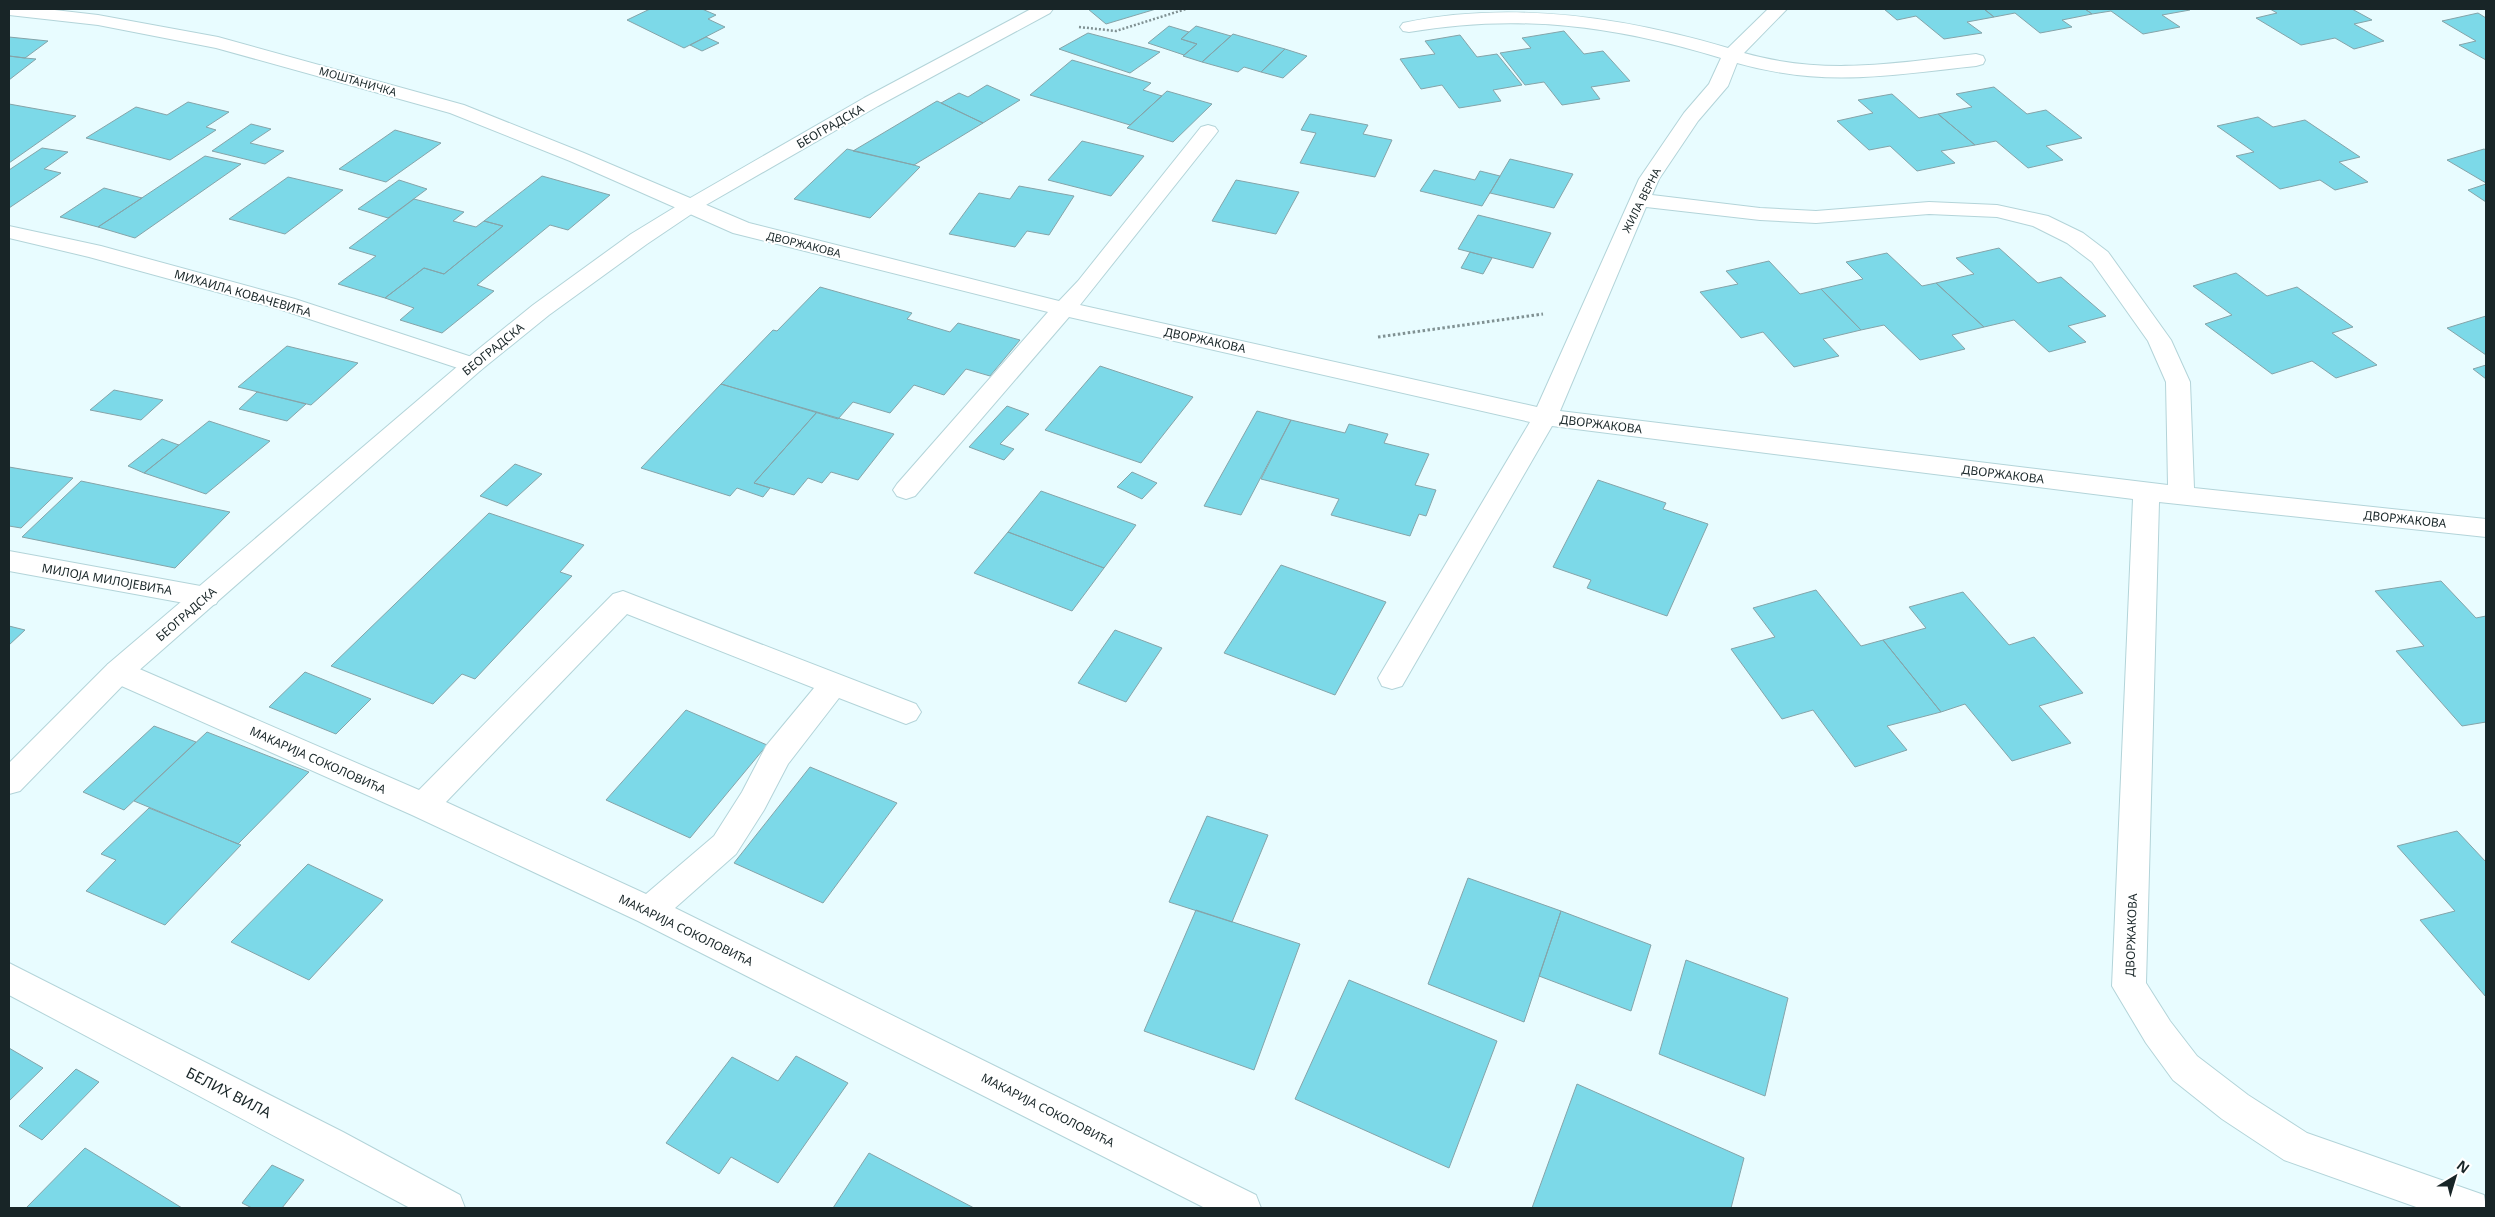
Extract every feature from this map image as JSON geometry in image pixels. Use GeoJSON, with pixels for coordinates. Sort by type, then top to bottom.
{"type":"FeatureCollection","features":[{"type":"Feature","properties":{"kind":"street","name":"ЖИЛА ВЕРНА"},"geometry":{"type":"LineString","coordinates":[[1392,678],[1545,417],[1639,200],[1663,158],[1718,86],[1731,56],[1778,9]]}},
{"type":"Feature","properties":{"kind":"street","name":"МОШТАНИЧКА"},"geometry":{"type":"LineString","coordinates":[[9,10],[47,11],[218,43],[457,109],[692,206]]}},
{"type":"Feature","properties":{"kind":"street","name":"БЕОГРАДСКА"},"geometry":{"type":"LineString","coordinates":[[9,782],[118,672],[473,365],[541,310],[624,249],[692,206],[871,102],[1041,10]]}},
{"type":"Feature","properties":{"kind":"street"},"geometry":{"type":"LineString","coordinates":[[1409,27],[1444,19],[1504,14],[1543,16],[1595,22],[1664,36],[1779,68],[1837,74],[1976,60]]}},
{"type":"Feature","properties":{"kind":"street"},"geometry":{"type":"LineString","coordinates":[[906,490],[1086,286],[1208,131]]}},
{"type":"Feature","properties":{"kind":"street"},"geometry":{"type":"LineString","coordinates":[[1639,200],[1751,213],[1816,217],[1930,208],[1997,211],[2040,221],[2075,238],[2100,257],[2158,340],[2178,382],[2181,496]]}},
{"type":"Feature","properties":{"kind":"street","name":"ДВОРЖАКОВА"},"geometry":{"type":"LineString","coordinates":[[692,206],[741,228],[1064,309],[1545,417],[2146,492],[2486,528]]}},
{"type":"Feature","properties":{"kind":"street","name":"МИХАИЛА КОВАЧЕВИЋА"},"geometry":{"type":"LineString","coordinates":[[9,232],[93,251],[287,304],[473,365]]}},
{"type":"Feature","properties":{"kind":"street","name":"ДВОРЖАКОВА"},"geometry":{"type":"LineString","coordinates":[[2146,492],[2129,986],[2158,1032],[2186,1068],[2235,1107],[2297,1147],[2471,1208]]}},
{"type":"Feature","properties":{"kind":"street","name":"МИЛОЈА МИЛОЈЕВИЋА"},"geometry":{"type":"LineString","coordinates":[[9,562],[206,597]]}},
{"type":"Feature","properties":{"kind":"street"},"geometry":{"type":"LineString","coordinates":[[423,806],[622,601],[906,712]]}},
{"type":"Feature","properties":{"kind":"street","name":"МАКАРИЈА СОКОЛОВИЋА"},"geometry":{"type":"LineString","coordinates":[[118,672],[423,806],[649,910],[1243,1208]]}},
{"type":"Feature","properties":{"kind":"street"},"geometry":{"type":"LineString","coordinates":[[649,910],[725,845],[753,801],[777,755],[833,684]]}},
{"type":"Feature","properties":{"kind":"street","name":"БЕЛИХ ВИЛА"},"geometry":{"type":"LineString","coordinates":[[9,978],[330,1144],[447,1208]]}},
{"type":"Feature","properties":{"kind":"path"},"geometry":{"type":"LineString","coordinates":[[1041,10],[1076,27],[1116,31],[1186,9]]}},
{"type":"Feature","properties":{"kind":"path"},"geometry":{"type":"LineString","coordinates":[[1372,338],[1551,313]]}},
{"type":"Feature","properties":{"kind":"building"},"geometry":{"type":"Polygon","coordinates":[[[650,9],[702,9],[716,15],[708,19],[725,27],[684,48],[627,20],[650,9]]]}},
{"type":"Feature","properties":{"kind":"building"},"geometry":{"type":"Polygon","coordinates":[[[1088,9],[1156,9],[1106,24],[1088,9]]]}},
{"type":"Feature","properties":{"kind":"building"},"geometry":{"type":"Polygon","coordinates":[[[1884,9],[1984,9],[1994,17],[1967,22],[1982,33],[1944,39],[1916,16],[1897,20],[1884,9]]]}},
{"type":"Feature","properties":{"kind":"building"},"geometry":{"type":"Polygon","coordinates":[[[1984,9],[2085,9],[2092,14],[2062,20],[2072,27],[2040,33],[2015,13],[1994,17],[1984,9]]]}},
{"type":"Feature","properties":{"kind":"building"},"geometry":{"type":"Polygon","coordinates":[[[2085,9],[2190,10],[2162,15],[2180,27],[2143,34],[2111,11],[2092,14],[2085,9]]]}},
{"type":"Feature","properties":{"kind":"building"},"geometry":{"type":"Polygon","coordinates":[[[2270,9],[2352,9],[2372,20],[2354,24],[2384,41],[2354,49],[2335,38],[2301,45],[2256,18],[2277,13],[2270,9]]]}},
{"type":"Feature","properties":{"kind":"building"},"geometry":{"type":"Polygon","coordinates":[[[2478,13],[2486,18],[2486,60],[2459,45],[2476,41],[2442,21],[2478,13]]]}},
{"type":"Feature","properties":{"kind":"building"},"geometry":{"type":"Polygon","coordinates":[[[1169,26],[1189,32],[1181,39],[1197,44],[1184,55],[1148,43],[1169,26]]]}},
{"type":"Feature","properties":{"kind":"building"},"geometry":{"type":"Polygon","coordinates":[[[1196,26],[1231,36],[1202,62],[1183,56],[1197,44],[1181,39],[1196,26]]]}},
{"type":"Feature","properties":{"kind":"building"},"geometry":{"type":"Polygon","coordinates":[[[1564,31],[1584,54],[1603,51],[1630,81],[1591,87],[1600,99],[1562,105],[1544,82],[1525,85],[1500,53],[1531,48],[1522,38],[1564,31]]]}},
{"type":"Feature","properties":{"kind":"building"},"geometry":{"type":"Polygon","coordinates":[[[1088,33],[1160,52],[1130,73],[1059,49],[1088,33]]]}},
{"type":"Feature","properties":{"kind":"building"},"geometry":{"type":"Polygon","coordinates":[[[1233,34],[1285,49],[1261,72],[1244,67],[1238,72],[1202,62],[1233,34]]]}},
{"type":"Feature","properties":{"kind":"building"},"geometry":{"type":"Polygon","coordinates":[[[1460,35],[1477,57],[1497,54],[1522,85],[1493,90],[1501,101],[1459,108],[1442,85],[1421,89],[1400,59],[1435,54],[1425,41],[1460,35]]]}},
{"type":"Feature","properties":{"kind":"building"},"geometry":{"type":"Polygon","coordinates":[[[9,37],[48,41],[25,58],[9,56],[9,37]]]}},
{"type":"Feature","properties":{"kind":"building"},"geometry":{"type":"Polygon","coordinates":[[[706,37],[719,43],[702,51],[690,45],[706,37]]]}},
{"type":"Feature","properties":{"kind":"building"},"geometry":{"type":"Polygon","coordinates":[[[1285,49],[1307,56],[1283,78],[1261,72],[1285,49]]]}},
{"type":"Feature","properties":{"kind":"building"},"geometry":{"type":"Polygon","coordinates":[[[9,56],[25,58],[36,59],[9,80],[9,56]]]}},
{"type":"Feature","properties":{"kind":"building"},"geometry":{"type":"Polygon","coordinates":[[[1072,60],[1151,83],[1143,90],[1162,96],[1130,125],[1030,95],[1072,60]]]}},
{"type":"Feature","properties":{"kind":"building"},"geometry":{"type":"Polygon","coordinates":[[[987,85],[1020,100],[983,123],[941,103],[959,93],[968,97],[987,85]]]}},
{"type":"Feature","properties":{"kind":"building"},"geometry":{"type":"Polygon","coordinates":[[[1994,87],[2027,114],[2046,110],[2082,138],[2046,146],[2063,160],[2028,168],[1996,141],[1975,145],[1938,114],[1972,107],[1956,94],[1994,87]]]}},
{"type":"Feature","properties":{"kind":"building"},"geometry":{"type":"Polygon","coordinates":[[[1167,91],[1212,104],[1173,142],[1127,128],[1167,91]]]}},
{"type":"Feature","properties":{"kind":"building"},"geometry":{"type":"Polygon","coordinates":[[[1892,94],[1919,118],[1938,114],[1975,145],[1941,151],[1955,163],[1917,171],[1890,146],[1869,150],[1837,121],[1873,113],[1858,100],[1892,94]]]}},
{"type":"Feature","properties":{"kind":"building"},"geometry":{"type":"Polygon","coordinates":[[[937,101],[983,123],[914,165],[853,151],[937,101]]]}},
{"type":"Feature","properties":{"kind":"building"},"geometry":{"type":"Polygon","coordinates":[[[188,102],[229,112],[206,127],[216,130],[170,160],[86,138],[136,107],[167,115],[188,102]]]}},
{"type":"Feature","properties":{"kind":"building"},"geometry":{"type":"Polygon","coordinates":[[[9,104],[76,116],[9,163],[9,104]]]}},
{"type":"Feature","properties":{"kind":"building"},"geometry":{"type":"Polygon","coordinates":[[[1310,114],[1368,125],[1363,134],[1392,140],[1375,177],[1300,163],[1316,133],[1301,130],[1310,114]]]}},
{"type":"Feature","properties":{"kind":"building"},"geometry":{"type":"Polygon","coordinates":[[[2258,117],[2273,127],[2305,120],[2360,157],[2339,162],[2368,182],[2335,190],[2320,180],[2280,189],[2236,156],[2254,152],[2217,126],[2258,117]]]}},
{"type":"Feature","properties":{"kind":"building"},"geometry":{"type":"Polygon","coordinates":[[[251,124],[271,129],[250,143],[284,151],[265,164],[212,151],[251,124]]]}},
{"type":"Feature","properties":{"kind":"building"},"geometry":{"type":"Polygon","coordinates":[[[395,130],[441,143],[386,182],[339,169],[395,130]]]}},
{"type":"Feature","properties":{"kind":"building"},"geometry":{"type":"Polygon","coordinates":[[[1082,141],[1144,156],[1111,196],[1048,180],[1082,141]]]}},
{"type":"Feature","properties":{"kind":"building"},"geometry":{"type":"Polygon","coordinates":[[[42,148],[68,152],[44,169],[61,173],[9,208],[9,170],[42,148]]]}},
{"type":"Feature","properties":{"kind":"building"},"geometry":{"type":"Polygon","coordinates":[[[847,149],[920,167],[870,218],[794,199],[847,149]]]}},
{"type":"Feature","properties":{"kind":"building"},"geometry":{"type":"Polygon","coordinates":[[[2486,150],[2486,183],[2447,160],[2486,150]]]}},
{"type":"Feature","properties":{"kind":"building"},"geometry":{"type":"Polygon","coordinates":[[[205,156],[241,164],[135,238],[98,227],[205,156]]]}},
{"type":"Feature","properties":{"kind":"building"},"geometry":{"type":"Polygon","coordinates":[[[1510,159],[1573,174],[1554,208],[1490,193],[1510,159]]]}},
{"type":"Feature","properties":{"kind":"building"},"geometry":{"type":"Polygon","coordinates":[[[1434,170],[1475,180],[1480,171],[1500,176],[1482,206],[1420,191],[1434,170]]]}},
{"type":"Feature","properties":{"kind":"building"},"geometry":{"type":"Polygon","coordinates":[[[542,176],[610,195],[568,230],[550,225],[477,285],[494,291],[442,333],[400,320],[414,308],[385,298],[424,268],[444,274],[503,226],[484,221],[542,176]]]}},
{"type":"Feature","properties":{"kind":"building"},"geometry":{"type":"Polygon","coordinates":[[[288,177],[343,190],[285,234],[229,219],[288,177]]]}},
{"type":"Feature","properties":{"kind":"building"},"geometry":{"type":"Polygon","coordinates":[[[399,180],[427,189],[388,218],[358,209],[399,180]]]}},
{"type":"Feature","properties":{"kind":"building"},"geometry":{"type":"Polygon","coordinates":[[[1236,180],[1299,192],[1276,234],[1212,221],[1236,180]]]}},
{"type":"Feature","properties":{"kind":"building"},"geometry":{"type":"Polygon","coordinates":[[[2486,184],[2486,202],[2468,190],[2486,184]]]}},
{"type":"Feature","properties":{"kind":"building"},"geometry":{"type":"Polygon","coordinates":[[[1019,186],[1074,196],[1049,235],[1027,231],[1015,247],[949,234],[979,193],[1010,199],[1019,186]]]}},
{"type":"Feature","properties":{"kind":"building"},"geometry":{"type":"Polygon","coordinates":[[[104,188],[142,198],[98,227],[60,217],[104,188]]]}},
{"type":"Feature","properties":{"kind":"building"},"geometry":{"type":"Polygon","coordinates":[[[414,199],[464,212],[453,221],[476,227],[484,221],[503,226],[444,274],[424,268],[385,298],[338,284],[376,256],[349,248],[414,199]]]}},
{"type":"Feature","properties":{"kind":"building"},"geometry":{"type":"Polygon","coordinates":[[[1478,215],[1551,233],[1533,268],[1458,249],[1478,215]]]}},
{"type":"Feature","properties":{"kind":"building"},"geometry":{"type":"Polygon","coordinates":[[[1999,248],[2038,283],[2061,277],[2106,316],[2068,326],[2086,342],[2049,352],[2014,320],[1984,327],[1936,283],[1974,274],[1956,258],[1999,248]]]}},
{"type":"Feature","properties":{"kind":"building"},"geometry":{"type":"Polygon","coordinates":[[[1470,252],[1492,258],[1483,274],[1461,268],[1470,252]]]}},
{"type":"Feature","properties":{"kind":"building"},"geometry":{"type":"Polygon","coordinates":[[[1887,253],[1922,286],[1936,283],[1984,327],[1952,335],[1965,349],[1920,360],[1884,325],[1861,330],[1821,289],[1863,279],[1846,262],[1887,253]]]}},
{"type":"Feature","properties":{"kind":"building"},"geometry":{"type":"Polygon","coordinates":[[[1769,261],[1800,294],[1821,289],[1861,330],[1823,339],[1839,356],[1794,367],[1763,332],[1741,338],[1700,292],[1738,284],[1726,271],[1769,261]]]}},
{"type":"Feature","properties":{"kind":"building"},"geometry":{"type":"Polygon","coordinates":[[[2236,273],[2267,296],[2297,287],[2353,327],[2332,333],[2377,365],[2336,378],[2312,361],[2272,374],[2205,324],[2232,315],[2193,286],[2236,273]]]}},
{"type":"Feature","properties":{"kind":"building"},"geometry":{"type":"Polygon","coordinates":[[[820,287],[912,313],[907,319],[950,332],[958,323],[1020,340],[990,376],[966,369],[944,395],[914,385],[890,413],[853,402],[838,419],[721,384],[773,330],[777,331],[820,287]]]}},
{"type":"Feature","properties":{"kind":"building"},"geometry":{"type":"Polygon","coordinates":[[[2486,316],[2486,355],[2447,328],[2486,316]]]}},
{"type":"Feature","properties":{"kind":"building"},"geometry":{"type":"Polygon","coordinates":[[[287,346],[358,363],[311,405],[238,387],[287,346]]]}},
{"type":"Feature","properties":{"kind":"building"},"geometry":{"type":"Polygon","coordinates":[[[2486,365],[2486,379],[2473,369],[2486,365]]]}},
{"type":"Feature","properties":{"kind":"building"},"geometry":{"type":"Polygon","coordinates":[[[1100,366],[1193,397],[1141,463],[1045,430],[1100,366]]]}},
{"type":"Feature","properties":{"kind":"building"},"geometry":{"type":"Polygon","coordinates":[[[721,384],[817,412],[754,483],[770,488],[763,497],[737,488],[730,496],[641,468],[721,384]]]}},
{"type":"Feature","properties":{"kind":"building"},"geometry":{"type":"Polygon","coordinates":[[[114,390],[163,400],[141,420],[90,410],[114,390]]]}},
{"type":"Feature","properties":{"kind":"building"},"geometry":{"type":"Polygon","coordinates":[[[257,392],[306,404],[287,421],[239,409],[257,392]]]}},
{"type":"Feature","properties":{"kind":"building"},"geometry":{"type":"Polygon","coordinates":[[[1007,406],[1029,414],[1000,444],[1014,449],[1004,460],[969,447],[1007,406]]]}},
{"type":"Feature","properties":{"kind":"building"},"geometry":{"type":"Polygon","coordinates":[[[1257,411],[1291,420],[1241,515],[1204,506],[1257,411]]]}},
{"type":"Feature","properties":{"kind":"building"},"geometry":{"type":"Polygon","coordinates":[[[817,412],[894,434],[858,480],[831,472],[822,483],[808,478],[794,495],[754,483],[817,412]]]}},
{"type":"Feature","properties":{"kind":"building"},"geometry":{"type":"Polygon","coordinates":[[[1291,420],[1345,433],[1349,424],[1388,434],[1384,443],[1429,454],[1415,485],[1436,490],[1426,516],[1419,514],[1410,536],[1331,515],[1339,499],[1261,479],[1291,420]]]}},
{"type":"Feature","properties":{"kind":"building"},"geometry":{"type":"Polygon","coordinates":[[[209,421],[270,441],[206,494],[144,473],[209,421]]]}},
{"type":"Feature","properties":{"kind":"building"},"geometry":{"type":"Polygon","coordinates":[[[162,439],[179,445],[144,473],[128,466],[162,439]]]}},
{"type":"Feature","properties":{"kind":"building"},"geometry":{"type":"Polygon","coordinates":[[[515,464],[542,474],[507,506],[480,496],[515,464]]]}},
{"type":"Feature","properties":{"kind":"building"},"geometry":{"type":"Polygon","coordinates":[[[9,467],[73,478],[21,528],[9,526],[9,467]]]}},
{"type":"Feature","properties":{"kind":"building"},"geometry":{"type":"Polygon","coordinates":[[[1132,472],[1157,483],[1142,499],[1117,487],[1132,472]]]}},
{"type":"Feature","properties":{"kind":"building"},"geometry":{"type":"Polygon","coordinates":[[[1598,480],[1666,503],[1663,509],[1708,524],[1667,616],[1587,588],[1591,580],[1553,567],[1598,480]]]}},
{"type":"Feature","properties":{"kind":"building"},"geometry":{"type":"Polygon","coordinates":[[[81,481],[230,512],[175,568],[22,537],[81,481]]]}},
{"type":"Feature","properties":{"kind":"building"},"geometry":{"type":"Polygon","coordinates":[[[1041,491],[1136,525],[1104,568],[1008,532],[1041,491]]]}},
{"type":"Feature","properties":{"kind":"building"},"geometry":{"type":"Polygon","coordinates":[[[489,513],[584,545],[560,572],[572,576],[475,679],[462,674],[433,704],[331,666],[489,513]]]}},
{"type":"Feature","properties":{"kind":"building"},"geometry":{"type":"Polygon","coordinates":[[[1008,532],[1104,568],[1072,611],[974,573],[1008,532]]]}},
{"type":"Feature","properties":{"kind":"building"},"geometry":{"type":"Polygon","coordinates":[[[1281,565],[1386,602],[1335,695],[1224,653],[1281,565]]]}},
{"type":"Feature","properties":{"kind":"building"},"geometry":{"type":"Polygon","coordinates":[[[2441,581],[2476,618],[2486,616],[2486,722],[2462,726],[2396,651],[2424,646],[2375,591],[2441,581]]]}},
{"type":"Feature","properties":{"kind":"building"},"geometry":{"type":"Polygon","coordinates":[[[1816,590],[1861,646],[1883,640],[1941,712],[1887,726],[1907,750],[1855,767],[1813,710],[1782,719],[1731,649],[1775,637],[1753,608],[1816,590]]]}},
{"type":"Feature","properties":{"kind":"building"},"geometry":{"type":"Polygon","coordinates":[[[1963,592],[2009,645],[2034,637],[2083,693],[2039,706],[2071,743],[2012,761],[1965,704],[1941,712],[1883,640],[1926,628],[1909,607],[1963,592]]]}},
{"type":"Feature","properties":{"kind":"building"},"geometry":{"type":"Polygon","coordinates":[[[9,626],[25,630],[9,645],[9,626]]]}},
{"type":"Feature","properties":{"kind":"building"},"geometry":{"type":"Polygon","coordinates":[[[1115,630],[1162,648],[1126,702],[1078,683],[1115,630]]]}},
{"type":"Feature","properties":{"kind":"building"},"geometry":{"type":"Polygon","coordinates":[[[305,672],[371,699],[336,734],[269,707],[305,672]]]}},
{"type":"Feature","properties":{"kind":"building"},"geometry":{"type":"Polygon","coordinates":[[[686,710],[767,745],[690,838],[606,800],[686,710]]]}},
{"type":"Feature","properties":{"kind":"building"},"geometry":{"type":"Polygon","coordinates":[[[154,726],[196,742],[124,810],[83,792],[154,726]]]}},
{"type":"Feature","properties":{"kind":"building"},"geometry":{"type":"Polygon","coordinates":[[[207,732],[309,772],[238,844],[134,801],[207,732]]]}},
{"type":"Feature","properties":{"kind":"building"},"geometry":{"type":"Polygon","coordinates":[[[810,767],[897,803],[823,903],[734,863],[810,767]]]}},
{"type":"Feature","properties":{"kind":"building"},"geometry":{"type":"Polygon","coordinates":[[[149,808],[241,845],[165,925],[86,891],[116,860],[101,854],[149,808]]]}},
{"type":"Feature","properties":{"kind":"building"},"geometry":{"type":"Polygon","coordinates":[[[1207,816],[1268,835],[1232,922],[1169,902],[1207,816]]]}},
{"type":"Feature","properties":{"kind":"building"},"geometry":{"type":"Polygon","coordinates":[[[2457,831],[2486,862],[2486,997],[2420,920],[2455,911],[2397,846],[2457,831]]]}},
{"type":"Feature","properties":{"kind":"building"},"geometry":{"type":"Polygon","coordinates":[[[308,864],[383,900],[309,980],[231,942],[308,864]]]}},
{"type":"Feature","properties":{"kind":"building"},"geometry":{"type":"Polygon","coordinates":[[[1468,878],[1561,911],[1524,1022],[1428,984],[1468,878]]]}},
{"type":"Feature","properties":{"kind":"building"},"geometry":{"type":"Polygon","coordinates":[[[1196,910],[1300,944],[1254,1070],[1144,1031],[1196,910]]]}},
{"type":"Feature","properties":{"kind":"building"},"geometry":{"type":"Polygon","coordinates":[[[1561,911],[1651,945],[1631,1011],[1539,976],[1561,911]]]}},
{"type":"Feature","properties":{"kind":"building"},"geometry":{"type":"Polygon","coordinates":[[[1686,960],[1788,998],[1765,1096],[1659,1054],[1686,960]]]}},
{"type":"Feature","properties":{"kind":"building"},"geometry":{"type":"Polygon","coordinates":[[[1349,980],[1497,1041],[1449,1168],[1295,1099],[1349,980]]]}},
{"type":"Feature","properties":{"kind":"building"},"geometry":{"type":"Polygon","coordinates":[[[9,1048],[43,1068],[9,1101],[9,1048]]]}},
{"type":"Feature","properties":{"kind":"building"},"geometry":{"type":"Polygon","coordinates":[[[796,1056],[848,1083],[778,1183],[731,1157],[719,1174],[666,1143],[732,1057],[778,1081],[796,1056]]]}},
{"type":"Feature","properties":{"kind":"building"},"geometry":{"type":"Polygon","coordinates":[[[76,1069],[99,1082],[42,1140],[19,1126],[76,1069]]]}},
{"type":"Feature","properties":{"kind":"building"},"geometry":{"type":"Polygon","coordinates":[[[1577,1084],[1744,1158],[1731,1208],[1532,1208],[1577,1084]]]}},
{"type":"Feature","properties":{"kind":"building"},"geometry":{"type":"Polygon","coordinates":[[[85,1148],[182,1208],[26,1208],[85,1148]]]}},
{"type":"Feature","properties":{"kind":"building"},"geometry":{"type":"Polygon","coordinates":[[[869,1153],[974,1208],[833,1208],[869,1153]]]}},
{"type":"Feature","properties":{"kind":"building"},"geometry":{"type":"Polygon","coordinates":[[[272,1165],[304,1180],[282,1208],[252,1208],[242,1203],[272,1165]]]}}]}
